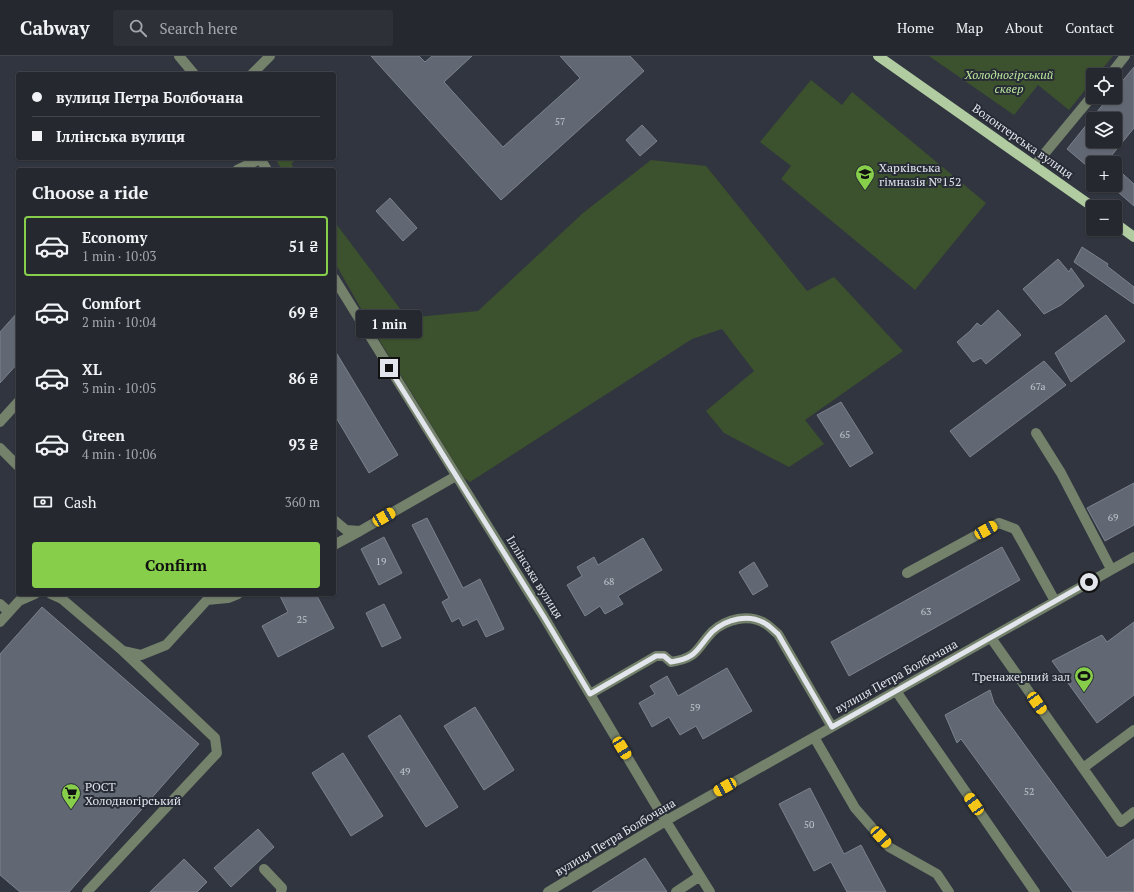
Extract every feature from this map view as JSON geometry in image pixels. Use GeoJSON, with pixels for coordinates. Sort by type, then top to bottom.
{"type":"FeatureCollection","features":[{"type":"Feature","properties":{"kind":"main road","name":"Волонтерська вулиця"},"geometry":{"type":"LineString","coordinates":[[878,56],[1086,202]]}},
{"type":"Feature","properties":{"kind":"main road"},"geometry":{"type":"LineString","coordinates":[[1122,228],[1134,237]]}},
{"type":"Feature","properties":{"kind":"street"},"geometry":{"type":"LineString","coordinates":[[179,56],[192,72]]}},
{"type":"Feature","properties":{"kind":"street"},"geometry":{"type":"LineString","coordinates":[[254,72],[270,56]]}},
{"type":"Feature","properties":{"kind":"street"},"geometry":{"type":"LineString","coordinates":[[1116,68],[1125,56]]}},
{"type":"Feature","properties":{"kind":"street"},"geometry":{"type":"LineString","coordinates":[[1035,165],[1086,103]]}},
{"type":"Feature","properties":{"kind":"street"},"geometry":{"type":"LineString","coordinates":[[241,168],[256,160]]}},
{"type":"Feature","properties":{"kind":"street","name":"Іллінська вулиця"},"geometry":{"type":"LineString","coordinates":[[336,281],[456,476],[481,507],[544,617],[710,892]]}},
{"type":"Feature","properties":{"kind":"street"},"geometry":{"type":"LineString","coordinates":[[0,422],[16,404]]}},
{"type":"Feature","properties":{"kind":"street"},"geometry":{"type":"LineString","coordinates":[[1036,433],[1061,473],[1111,570]]}},
{"type":"Feature","properties":{"kind":"street"},"geometry":{"type":"LineString","coordinates":[[0,448],[16,464]]}},
{"type":"Feature","properties":{"kind":"street"},"geometry":{"type":"LineString","coordinates":[[336,544],[456,476]]}},
{"type":"Feature","properties":{"kind":"street"},"geometry":{"type":"LineString","coordinates":[[336,522],[346,530],[360,531]]}},
{"type":"Feature","properties":{"kind":"street"},"geometry":{"type":"LineString","coordinates":[[907,573],[999,523],[1015,529],[1055,601]]}},
{"type":"Feature","properties":{"kind":"street","name":"вулиця Петра Болбочана"},"geometry":{"type":"LineString","coordinates":[[548,892],[666,821],[1134,557]]}},
{"type":"Feature","properties":{"kind":"street"},"geometry":{"type":"LineString","coordinates":[[0,622],[19,601],[30,596]]}},
{"type":"Feature","properties":{"kind":"street"},"geometry":{"type":"LineString","coordinates":[[55,596],[62,599],[123,652],[215,738],[216,753],[87,892]]}},
{"type":"Feature","properties":{"kind":"street"},"geometry":{"type":"LineString","coordinates":[[123,652],[142,655],[166,645],[208,597],[228,598],[233,596]]}},
{"type":"Feature","properties":{"kind":"street"},"geometry":{"type":"LineString","coordinates":[[0,604],[9,612]]}},
{"type":"Feature","properties":{"kind":"street"},"geometry":{"type":"LineString","coordinates":[[590,694],[656,656],[664,656],[671,662],[684,660],[698,651],[713,632],[731,620],[750,618],[765,623],[778,634],[832,727]]}},
{"type":"Feature","properties":{"kind":"street"},"geometry":{"type":"LineString","coordinates":[[990,638],[1121,822],[1134,812]]}},
{"type":"Feature","properties":{"kind":"street"},"geometry":{"type":"LineString","coordinates":[[896,691],[1035,892]]}},
{"type":"Feature","properties":{"kind":"street"},"geometry":{"type":"LineString","coordinates":[[1083,768],[1134,730]]}},
{"type":"Feature","properties":{"kind":"street"},"geometry":{"type":"LineString","coordinates":[[814,737],[855,808],[889,847],[937,874],[948,892]]}},
{"type":"Feature","properties":{"kind":"street"},"geometry":{"type":"LineString","coordinates":[[264,869],[282,888],[282,892]]}},
{"type":"Feature","properties":{"kind":"street"},"geometry":{"type":"LineString","coordinates":[[676,892],[700,876]]}},
{"type":"Feature","properties":{"kind":"green space","name":"Холодногірський сквер"},"geometry":{"type":"Polygon","coordinates":[[[929,56],[1113,56],[1103,68],[1086,68],[1086,89],[1069,110],[1038,85],[1014,115],[929,56]]]}},
{"type":"Feature","properties":{"kind":"green space"},"geometry":{"type":"Polygon","coordinates":[[[811,80],[842,105],[852,92],[986,203],[915,290],[781,179],[791,166],[760,142],[811,80]]]}},
{"type":"Feature","properties":{"kind":"green space"},"geometry":{"type":"Polygon","coordinates":[[[276,160],[296,160],[291,164],[294,168],[281,168],[276,160]]]}},
{"type":"Feature","properties":{"kind":"green space"},"geometry":{"type":"Polygon","coordinates":[[[651,160],[706,166],[807,291],[834,277],[903,351],[805,420],[824,444],[789,467],[724,433],[706,411],[754,371],[722,329],[692,339],[470,482],[464,478],[373,330],[336,265],[336,224],[407,318],[478,311],[583,213],[651,160]]]}},
{"type":"Feature","properties":{"kind":"building"},"geometry":{"type":"Polygon","coordinates":[[[371,56],[419,56],[425,62],[432,56],[472,56],[444,82],[503,147],[580,78],[560,56],[630,56],[644,71],[501,200],[371,56]]]}},
{"type":"Feature","properties":{"kind":"building"},"geometry":{"type":"Polygon","coordinates":[[[1134,67],[1134,128],[1122,143],[1122,112],[1097,112],[1103,104],[1122,104],[1122,82],[1134,67]]]}},
{"type":"Feature","properties":{"kind":"building"},"geometry":{"type":"Polygon","coordinates":[[[642,125],[657,141],[640,156],[626,140],[642,125]]]}},
{"type":"Feature","properties":{"kind":"building"},"geometry":{"type":"Polygon","coordinates":[[[1086,125],[1086,148],[1118,148],[1111,156],[1086,156],[1086,165],[1067,149],[1086,125]]]}},
{"type":"Feature","properties":{"kind":"building"},"geometry":{"type":"Polygon","coordinates":[[[1122,173],[1134,184],[1134,206],[1118,192],[1122,192],[1122,173]]]}},
{"type":"Feature","properties":{"kind":"building"},"geometry":{"type":"Polygon","coordinates":[[[390,198],[417,228],[403,241],[376,211],[390,198]]]}},
{"type":"Feature","properties":{"kind":"building"},"geometry":{"type":"Polygon","coordinates":[[[1082,247],[1108,264],[1107,266],[1134,287],[1134,304],[1074,262],[1082,247]]]}},
{"type":"Feature","properties":{"kind":"building"},"geometry":{"type":"Polygon","coordinates":[[[1058,259],[1069,272],[1071,268],[1084,286],[1061,305],[1044,314],[1023,289],[1058,259]]]}},
{"type":"Feature","properties":{"kind":"building"},"geometry":{"type":"Polygon","coordinates":[[[998,310],[1021,335],[986,364],[981,358],[973,362],[957,342],[977,323],[981,326],[998,310]]]}},
{"type":"Feature","properties":{"kind":"building"},"geometry":{"type":"Polygon","coordinates":[[[16,314],[16,365],[0,383],[0,332],[16,314]]]}},
{"type":"Feature","properties":{"kind":"building"},"geometry":{"type":"Polygon","coordinates":[[[1106,315],[1125,341],[1071,382],[1055,353],[1106,315]]]}},
{"type":"Feature","properties":{"kind":"building"},"geometry":{"type":"Polygon","coordinates":[[[336,352],[398,455],[369,473],[336,417],[336,352]]]}},
{"type":"Feature","properties":{"kind":"building"},"geometry":{"type":"Polygon","coordinates":[[[1044,361],[1066,385],[970,457],[950,431],[1044,361]]]}},
{"type":"Feature","properties":{"kind":"building"},"geometry":{"type":"Polygon","coordinates":[[[841,402],[873,453],[850,467],[817,415],[841,402]]]}},
{"type":"Feature","properties":{"kind":"building"},"geometry":{"type":"Polygon","coordinates":[[[1134,483],[1134,525],[1105,541],[1087,508],[1134,483]]]}},
{"type":"Feature","properties":{"kind":"building"},"geometry":{"type":"Polygon","coordinates":[[[427,518],[463,588],[480,579],[504,629],[486,637],[477,619],[463,626],[459,618],[452,622],[442,602],[449,598],[412,525],[427,518]]]}},
{"type":"Feature","properties":{"kind":"building"},"geometry":{"type":"Polygon","coordinates":[[[384,537],[402,573],[379,585],[361,549],[384,537]]]}},
{"type":"Feature","properties":{"kind":"building"},"geometry":{"type":"Polygon","coordinates":[[[643,538],[662,570],[618,596],[623,604],[605,614],[600,606],[585,616],[567,585],[582,576],[577,567],[594,557],[598,565],[643,538]]]}},
{"type":"Feature","properties":{"kind":"building"},"geometry":{"type":"Polygon","coordinates":[[[1002,547],[1020,580],[849,676],[831,642],[1002,547]]]}},
{"type":"Feature","properties":{"kind":"building"},"geometry":{"type":"Polygon","coordinates":[[[754,562],[768,586],[753,595],[739,572],[754,562]]]}},
{"type":"Feature","properties":{"kind":"building"},"geometry":{"type":"Polygon","coordinates":[[[280,596],[317,596],[334,628],[278,657],[262,626],[288,612],[280,596]]]}},
{"type":"Feature","properties":{"kind":"building"},"geometry":{"type":"Polygon","coordinates":[[[384,604],[401,638],[382,647],[366,613],[384,604]]]}},
{"type":"Feature","properties":{"kind":"building","name":"РОСТ Холодногірський"},"geometry":{"type":"Polygon","coordinates":[[[42,607],[199,744],[69,892],[20,892],[0,875],[0,654],[42,607]]]}},
{"type":"Feature","properties":{"kind":"building"},"geometry":{"type":"Polygon","coordinates":[[[1134,622],[1134,695],[1097,723],[1052,661],[1102,635],[1107,642],[1134,622]]]}},
{"type":"Feature","properties":{"kind":"building"},"geometry":{"type":"Polygon","coordinates":[[[727,668],[752,711],[703,739],[696,726],[680,735],[669,717],[652,727],[639,703],[655,694],[650,686],[667,676],[678,696],[727,668]]]}},
{"type":"Feature","properties":{"kind":"building"},"geometry":{"type":"Polygon","coordinates":[[[990,690],[994,703],[1107,858],[1134,839],[1134,892],[1073,892],[961,739],[957,743],[945,715],[990,690]]]}},
{"type":"Feature","properties":{"kind":"building"},"geometry":{"type":"Polygon","coordinates":[[[475,707],[514,770],[484,790],[444,726],[475,707]]]}},
{"type":"Feature","properties":{"kind":"building"},"geometry":{"type":"Polygon","coordinates":[[[400,715],[458,807],[426,827],[368,736],[400,715]]]}},
{"type":"Feature","properties":{"kind":"building"},"geometry":{"type":"Polygon","coordinates":[[[343,753],[383,816],[351,836],[312,773],[343,753]]]}},
{"type":"Feature","properties":{"kind":"building"},"geometry":{"type":"Polygon","coordinates":[[[810,788],[844,854],[861,845],[886,892],[847,892],[831,862],[814,871],[779,804],[810,788]]]}},
{"type":"Feature","properties":{"kind":"building"},"geometry":{"type":"Polygon","coordinates":[[[258,829],[274,847],[231,887],[214,868],[258,829]]]}},
{"type":"Feature","properties":{"kind":"building"},"geometry":{"type":"Polygon","coordinates":[[[645,858],[667,892],[592,892],[645,858]]]}},
{"type":"Feature","properties":{"kind":"building"},"geometry":{"type":"Polygon","coordinates":[[[184,859],[207,882],[197,892],[150,892],[184,859]]]}},
{"type":"Feature","properties":{"kind":"place","name":"Харківська гімназія №152"},"geometry":{"type":"Point","coordinates":[865,191]}},
{"type":"Feature","properties":{"kind":"place","name":"Тренажерний зал"},"geometry":{"type":"Point","coordinates":[1084,693]}},
{"type":"Feature","properties":{"kind":"place","name":"РОСТ Холодногірський"},"geometry":{"type":"Point","coordinates":[71,810]}},
{"type":"Feature","properties":{"kind":"route"},"geometry":{"type":"LineString","coordinates":[[389,368],[544,617],[590,694],[656,656],[664,656],[671,662],[684,660],[698,651],[713,632],[731,620],[750,618],[765,623],[778,634],[832,727],[1089,582]]}}]}
